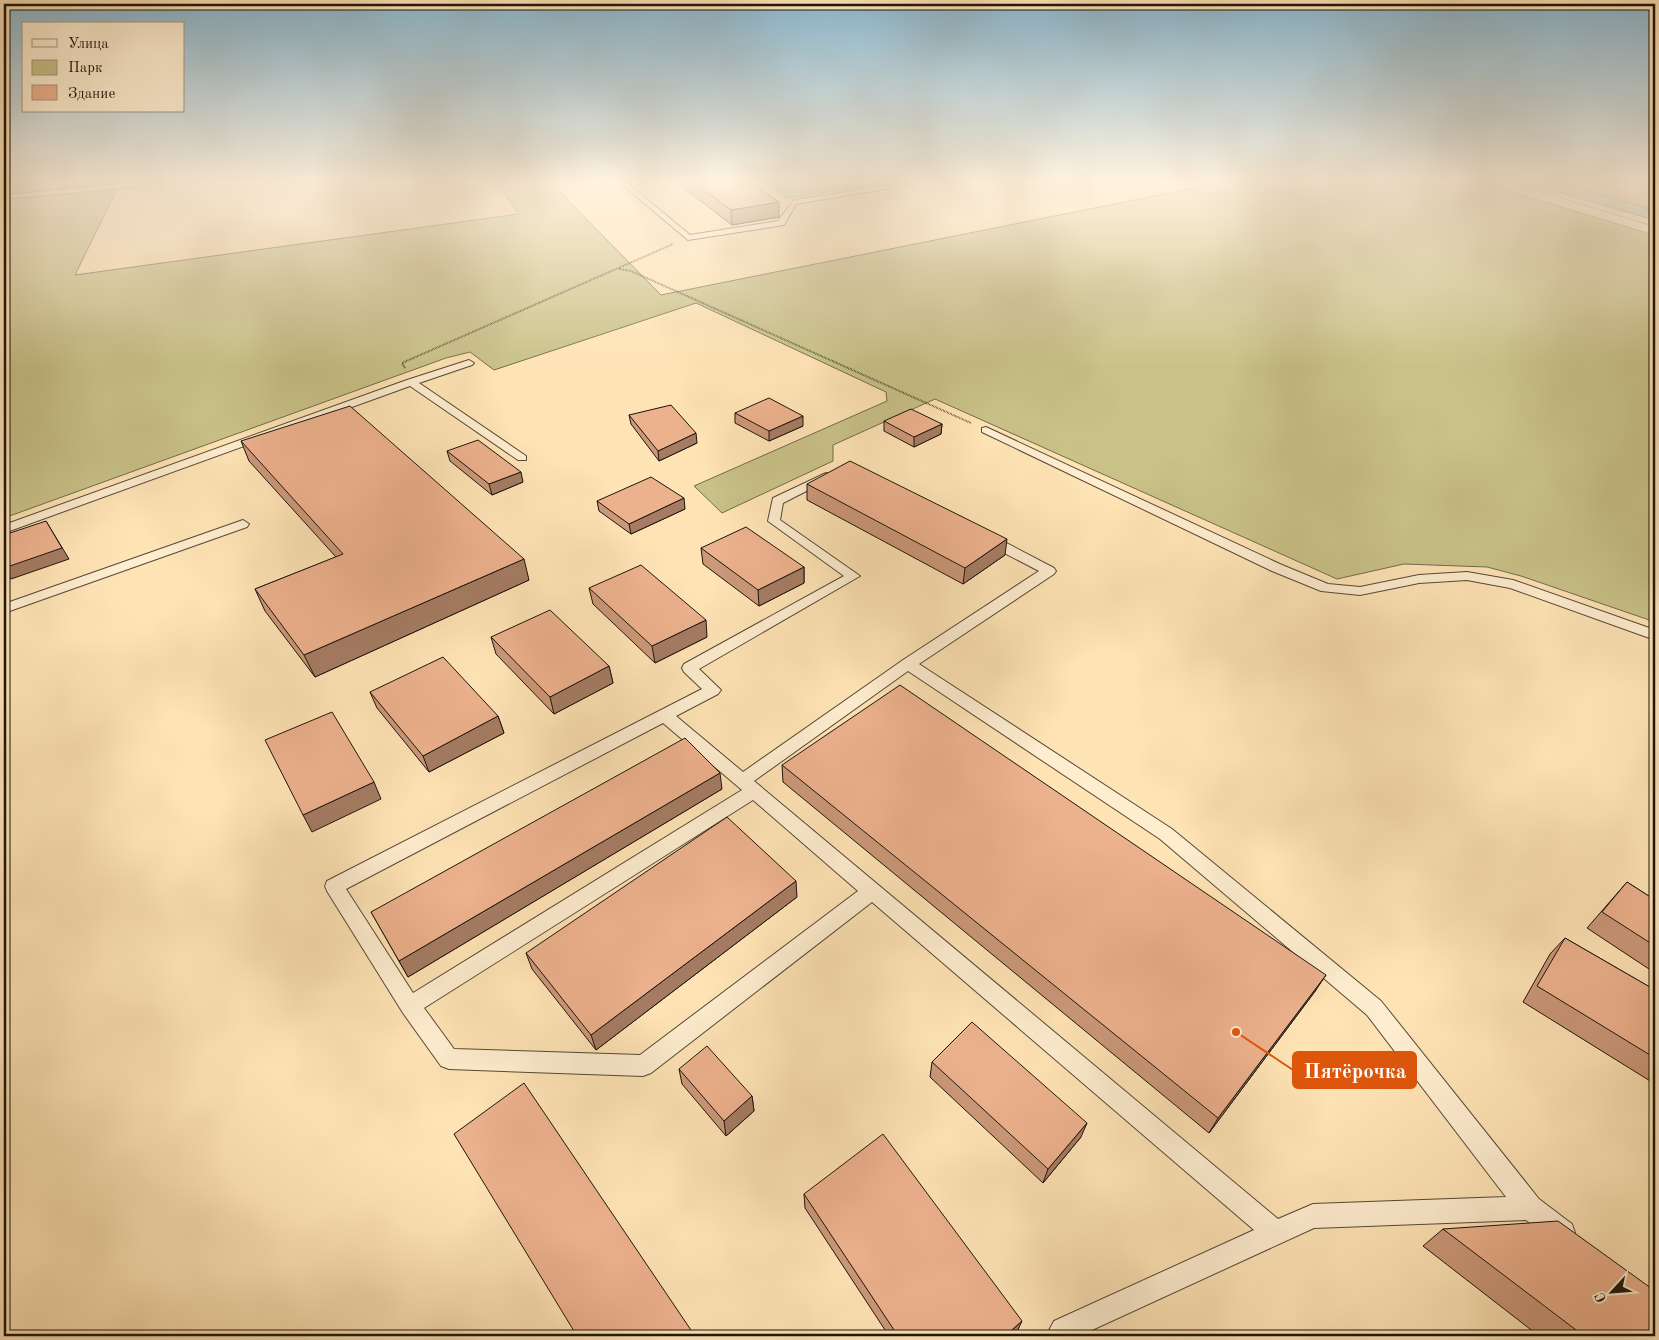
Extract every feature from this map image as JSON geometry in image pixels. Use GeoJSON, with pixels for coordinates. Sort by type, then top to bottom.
{"type":"FeatureCollection","features":[{"type":"Feature","properties":{"kind":"lane"},"geometry":{"type":"LineString","coordinates":[[4,529],[411,382],[469,363]]}},
{"type":"Feature","properties":{"kind":"lane"},"geometry":{"type":"LineString","coordinates":[[411,382],[522,458]]}},
{"type":"Feature","properties":{"kind":"lane"},"geometry":{"type":"LineString","coordinates":[[986,430],[1268,564],[1326,588],[1360,591],[1419,579],[1467,576],[1513,584],[1655,635]]}},
{"type":"Feature","properties":{"kind":"lane"},"geometry":{"type":"LineString","coordinates":[[839,473],[831,475],[776,502],[774,520],[853,576],[689,668],[713,690],[334,886],[410,1006],[449,1059],[643,1066],[872,891]]}},
{"type":"Feature","properties":{"kind":"lane"},"geometry":{"type":"LineString","coordinates":[[4,609],[243,524]]}},
{"type":"Feature","properties":{"kind":"lane"},"geometry":{"type":"LineString","coordinates":[[410,1006],[748,786],[908,664],[1049,571],[970,529]]}},
{"type":"Feature","properties":{"kind":"lane"},"geometry":{"type":"LineString","coordinates":[[908,664],[1166,834],[1374,1008],[1530,1208],[1585,1249]]}},
{"type":"Feature","properties":{"kind":"lane"},"geometry":{"type":"LineString","coordinates":[[664,715],[1276,1234]]}},
{"type":"Feature","properties":{"kind":"lane"},"geometry":{"type":"LineString","coordinates":[[1058,1336],[1063,1330],[1313,1216],[1530,1208]]}},
{"type":"Feature","properties":{"kind":"path"},"geometry":{"type":"LineString","coordinates":[[411,382],[402,363],[676,244]]}},
{"type":"Feature","properties":{"kind":"path"},"geometry":{"type":"LineString","coordinates":[[619,269],[631,271],[986,430]]}},
{"type":"Feature","properties":{"kind":"green space"},"geometry":{"type":"Polygon","coordinates":[[[4,244],[90,244],[75,275],[304,244],[610,244],[661,295],[917,244],[1655,244],[1655,622],[1521,576],[1487,567],[1404,564],[1337,579],[935,399],[833,445],[833,461],[722,513],[694,486],[887,401],[886,392],[696,303],[494,370],[470,352],[446,358],[4,518],[4,244]]]}},
{"type":"Feature","properties":{"kind":"building"},"geometry":{"type":"Polygon","coordinates":[[[769,398],[803,416],[769,431],[735,413],[769,398]]]}},
{"type":"Feature","properties":{"kind":"building"},"geometry":{"type":"Polygon","coordinates":[[[671,405],[696,433],[658,451],[629,415],[671,405]]]}},
{"type":"Feature","properties":{"kind":"building"},"geometry":{"type":"Polygon","coordinates":[[[350,406],[524,559],[304,655],[255,589],[343,554],[241,441],[350,406]]]}},
{"type":"Feature","properties":{"kind":"building"},"geometry":{"type":"Polygon","coordinates":[[[911,409],[942,424],[914,437],[884,421],[911,409]]]}},
{"type":"Feature","properties":{"kind":"building"},"geometry":{"type":"Polygon","coordinates":[[[478,440],[521,472],[489,484],[447,451],[478,440]]]}},
{"type":"Feature","properties":{"kind":"building"},"geometry":{"type":"Polygon","coordinates":[[[850,461],[1007,539],[965,568],[807,484],[850,461]]]}},
{"type":"Feature","properties":{"kind":"building"},"geometry":{"type":"Polygon","coordinates":[[[651,477],[684,498],[629,524],[597,501],[651,477]]]}},
{"type":"Feature","properties":{"kind":"building"},"geometry":{"type":"Polygon","coordinates":[[[46,521],[62,548],[4,568],[4,535],[46,521]]]}},
{"type":"Feature","properties":{"kind":"building"},"geometry":{"type":"Polygon","coordinates":[[[746,527],[804,567],[758,590],[701,548],[746,527]]]}},
{"type":"Feature","properties":{"kind":"building"},"geometry":{"type":"Polygon","coordinates":[[[641,565],[706,620],[652,646],[589,588],[641,565]]]}},
{"type":"Feature","properties":{"kind":"building"},"geometry":{"type":"Polygon","coordinates":[[[550,610],[609,666],[550,697],[491,637],[550,610]]]}},
{"type":"Feature","properties":{"kind":"building"},"geometry":{"type":"Polygon","coordinates":[[[443,657],[498,716],[423,756],[370,692],[443,657]]]}},
{"type":"Feature","properties":{"kind":"building"},"geometry":{"type":"Polygon","coordinates":[[[900,685],[1326,975],[1218,1118],[782,765],[900,685]]]}},
{"type":"Feature","properties":{"kind":"building"},"geometry":{"type":"Polygon","coordinates":[[[332,712],[374,782],[303,815],[265,740],[332,712]]]}},
{"type":"Feature","properties":{"kind":"building"},"geometry":{"type":"Polygon","coordinates":[[[685,738],[720,773],[399,961],[371,912],[685,738]]]}},
{"type":"Feature","properties":{"kind":"building"},"geometry":{"type":"Polygon","coordinates":[[[727,817],[796,881],[591,1035],[526,953],[727,817]]]}},
{"type":"Feature","properties":{"kind":"building"},"geometry":{"type":"Polygon","coordinates":[[[1627,882],[1655,900],[1655,946],[1602,912],[1627,882]]]}},
{"type":"Feature","properties":{"kind":"building"},"geometry":{"type":"Polygon","coordinates":[[[1565,938],[1655,990],[1655,1058],[1537,986],[1565,938]]]}},
{"type":"Feature","properties":{"kind":"building"},"geometry":{"type":"Polygon","coordinates":[[[972,1022],[1087,1123],[1048,1169],[932,1062],[972,1022]]]}},
{"type":"Feature","properties":{"kind":"building"},"geometry":{"type":"Polygon","coordinates":[[[707,1046],[752,1096],[724,1121],[679,1069],[707,1046]]]}},
{"type":"Feature","properties":{"kind":"building"},"geometry":{"type":"Polygon","coordinates":[[[524,1083],[695,1336],[577,1336],[454,1134],[524,1083]]]}},
{"type":"Feature","properties":{"kind":"building"},"geometry":{"type":"Polygon","coordinates":[[[883,1134],[1022,1321],[1005,1336],[898,1336],[804,1194],[883,1134]]]}},
{"type":"Feature","properties":{"kind":"building"},"geometry":{"type":"Polygon","coordinates":[[[1558,1221],[1655,1291],[1655,1336],[1584,1336],[1443,1229],[1558,1221]]]}},
{"type":"Feature","properties":{"kind":"building"},"geometry":{"type":"Polygon","coordinates":[[[1209,1332],[1215,1336],[1206,1336],[1209,1332]]]}},
{"type":"Feature","properties":{"kind":"building"},"geometry":{"type":"Polygon","coordinates":[[[1142,1333],[1147,1336],[1135,1336],[1142,1333]]]}},
{"type":"Feature","properties":{"kind":"place","name":"Пятёрочка"},"geometry":{"type":"Point","coordinates":[1236,1032]}}]}
